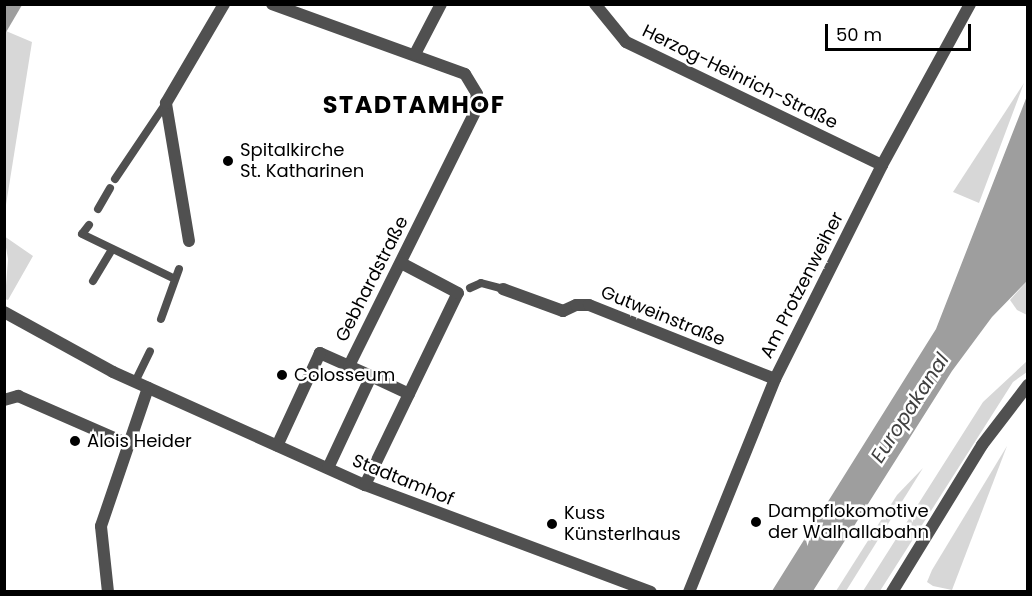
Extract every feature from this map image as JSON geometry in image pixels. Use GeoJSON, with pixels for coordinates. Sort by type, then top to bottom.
{"type":"FeatureCollection","features":[{"type":"Feature","properties":{"kind":"street"},"geometry":{"type":"LineString","coordinates":[[189,241],[188,220],[166,103],[224,4]]}},
{"type":"Feature","properties":{"kind":"street"},"geometry":{"type":"LineString","coordinates":[[272,4],[415,54],[441,4]]}},
{"type":"Feature","properties":{"kind":"street","name":"Herzog-Heinrich-Straße"},"geometry":{"type":"LineString","coordinates":[[595,4],[627,42],[882,165]]}},
{"type":"Feature","properties":{"kind":"street","name":"Am Protzenweiher"},"geometry":{"type":"LineString","coordinates":[[689,591],[775,379],[882,165],[970,4]]}},
{"type":"Feature","properties":{"kind":"street","name":"Gebhardstraße"},"geometry":{"type":"LineString","coordinates":[[277,446],[320,353],[349,366],[474,114],[474,86],[465,74],[415,54]]}},
{"type":"Feature","properties":{"kind":"street"},"geometry":{"type":"LineString","coordinates":[[365,485],[460,293],[401,263]]}},
{"type":"Feature","properties":{"kind":"street","name":"Gutweinstraße"},"geometry":{"type":"LineString","coordinates":[[503,289],[563,311],[579,304],[589,305],[775,379]]}},
{"type":"Feature","properties":{"kind":"street","name":"Stadtamhof"},"geometry":{"type":"LineString","coordinates":[[6,313],[113,372],[365,485],[651,591]]}},
{"type":"Feature","properties":{"kind":"street"},"geometry":{"type":"LineString","coordinates":[[349,366],[409,394]]}},
{"type":"Feature","properties":{"kind":"street"},"geometry":{"type":"LineString","coordinates":[[328,468],[371,376]]}},
{"type":"Feature","properties":{"kind":"street"},"geometry":{"type":"LineString","coordinates":[[898,590],[982,445],[1028,385]]}},
{"type":"Feature","properties":{"kind":"street"},"geometry":{"type":"LineString","coordinates":[[108,591],[101,526],[148,388]]}},
{"type":"Feature","properties":{"kind":"street"},"geometry":{"type":"LineString","coordinates":[[4,400],[18,396],[128,444]]}},
{"type":"Feature","properties":{"kind":"lane"},"geometry":{"type":"LineString","coordinates":[[116,179],[166,103]]}},
{"type":"Feature","properties":{"kind":"lane"},"geometry":{"type":"LineString","coordinates":[[98,209],[110,188]]}},
{"type":"Feature","properties":{"kind":"lane"},"geometry":{"type":"LineString","coordinates":[[88,225],[82,234],[176,279]]}},
{"type":"Feature","properties":{"kind":"lane"},"geometry":{"type":"LineString","coordinates":[[93,281],[112,249]]}},
{"type":"Feature","properties":{"kind":"lane"},"geometry":{"type":"LineString","coordinates":[[161,318],[179,269]]}},
{"type":"Feature","properties":{"kind":"lane","name":"Gutweinstraße"},"geometry":{"type":"LineString","coordinates":[[470,288],[481,283],[503,289]]}},
{"type":"Feature","properties":{"kind":"lane"},"geometry":{"type":"LineString","coordinates":[[135,382],[150,351]]}},
{"type":"Feature","properties":{"kind":"shaded area"},"geometry":{"type":"Polygon","coordinates":[[[6,31],[32,42],[5,211],[4,34],[6,31]]]}},
{"type":"Feature","properties":{"kind":"shaded area"},"geometry":{"type":"Polygon","coordinates":[[[1024,83],[979,203],[953,192],[1024,83]]]}},
{"type":"Feature","properties":{"kind":"shaded area"},"geometry":{"type":"Polygon","coordinates":[[[4,236],[33,256],[8,300],[5,299],[8,259],[4,236]]]}},
{"type":"Feature","properties":{"kind":"shaded area"},"geometry":{"type":"Polygon","coordinates":[[[1027,281],[1027,315],[1017,310],[1010,300],[1027,281]]]}},
{"type":"Feature","properties":{"kind":"shaded area"},"geometry":{"type":"Polygon","coordinates":[[[1027,361],[1027,372],[1013,382],[880,591],[863,591],[983,402],[1027,361]]]}},
{"type":"Feature","properties":{"kind":"shaded area"},"geometry":{"type":"Polygon","coordinates":[[[1007,446],[952,590],[933,586],[927,582],[932,570],[1007,446]]]}},
{"type":"Feature","properties":{"kind":"shaded area"},"geometry":{"type":"Polygon","coordinates":[[[923,468],[846,591],[836,591],[897,495],[923,468]]]}},
{"type":"Feature","properties":{"kind":"water"},"geometry":{"type":"Polygon","coordinates":[[[4,5],[22,5],[5,34],[4,5]]]}},
{"type":"Feature","properties":{"kind":"water","name":"Europakanal"},"geometry":{"type":"Polygon","coordinates":[[[1027,96],[1027,281],[992,317],[952,371],[813,591],[772,591],[936,329],[1027,96]]]}},
{"type":"Feature","properties":{"kind":"place","name":"Spitalkirche St. Katharinen"},"geometry":{"type":"Point","coordinates":[228,161]}},
{"type":"Feature","properties":{"kind":"place","name":"Colosseum"},"geometry":{"type":"Point","coordinates":[282,375]}},
{"type":"Feature","properties":{"kind":"place","name":"Alois Heider"},"geometry":{"type":"Point","coordinates":[75,441]}},
{"type":"Feature","properties":{"kind":"place","name":"Dampflokomotive der Walhallabahn"},"geometry":{"type":"Point","coordinates":[756,522]}},
{"type":"Feature","properties":{"kind":"place","name":"Kuss Künsterlhaus"},"geometry":{"type":"Point","coordinates":[552,524]}},
{"type":"Feature","properties":{"kind":"district","name":"STADTAMHOF"},"geometry":{"type":"Point","coordinates":[414,105]}}]}
